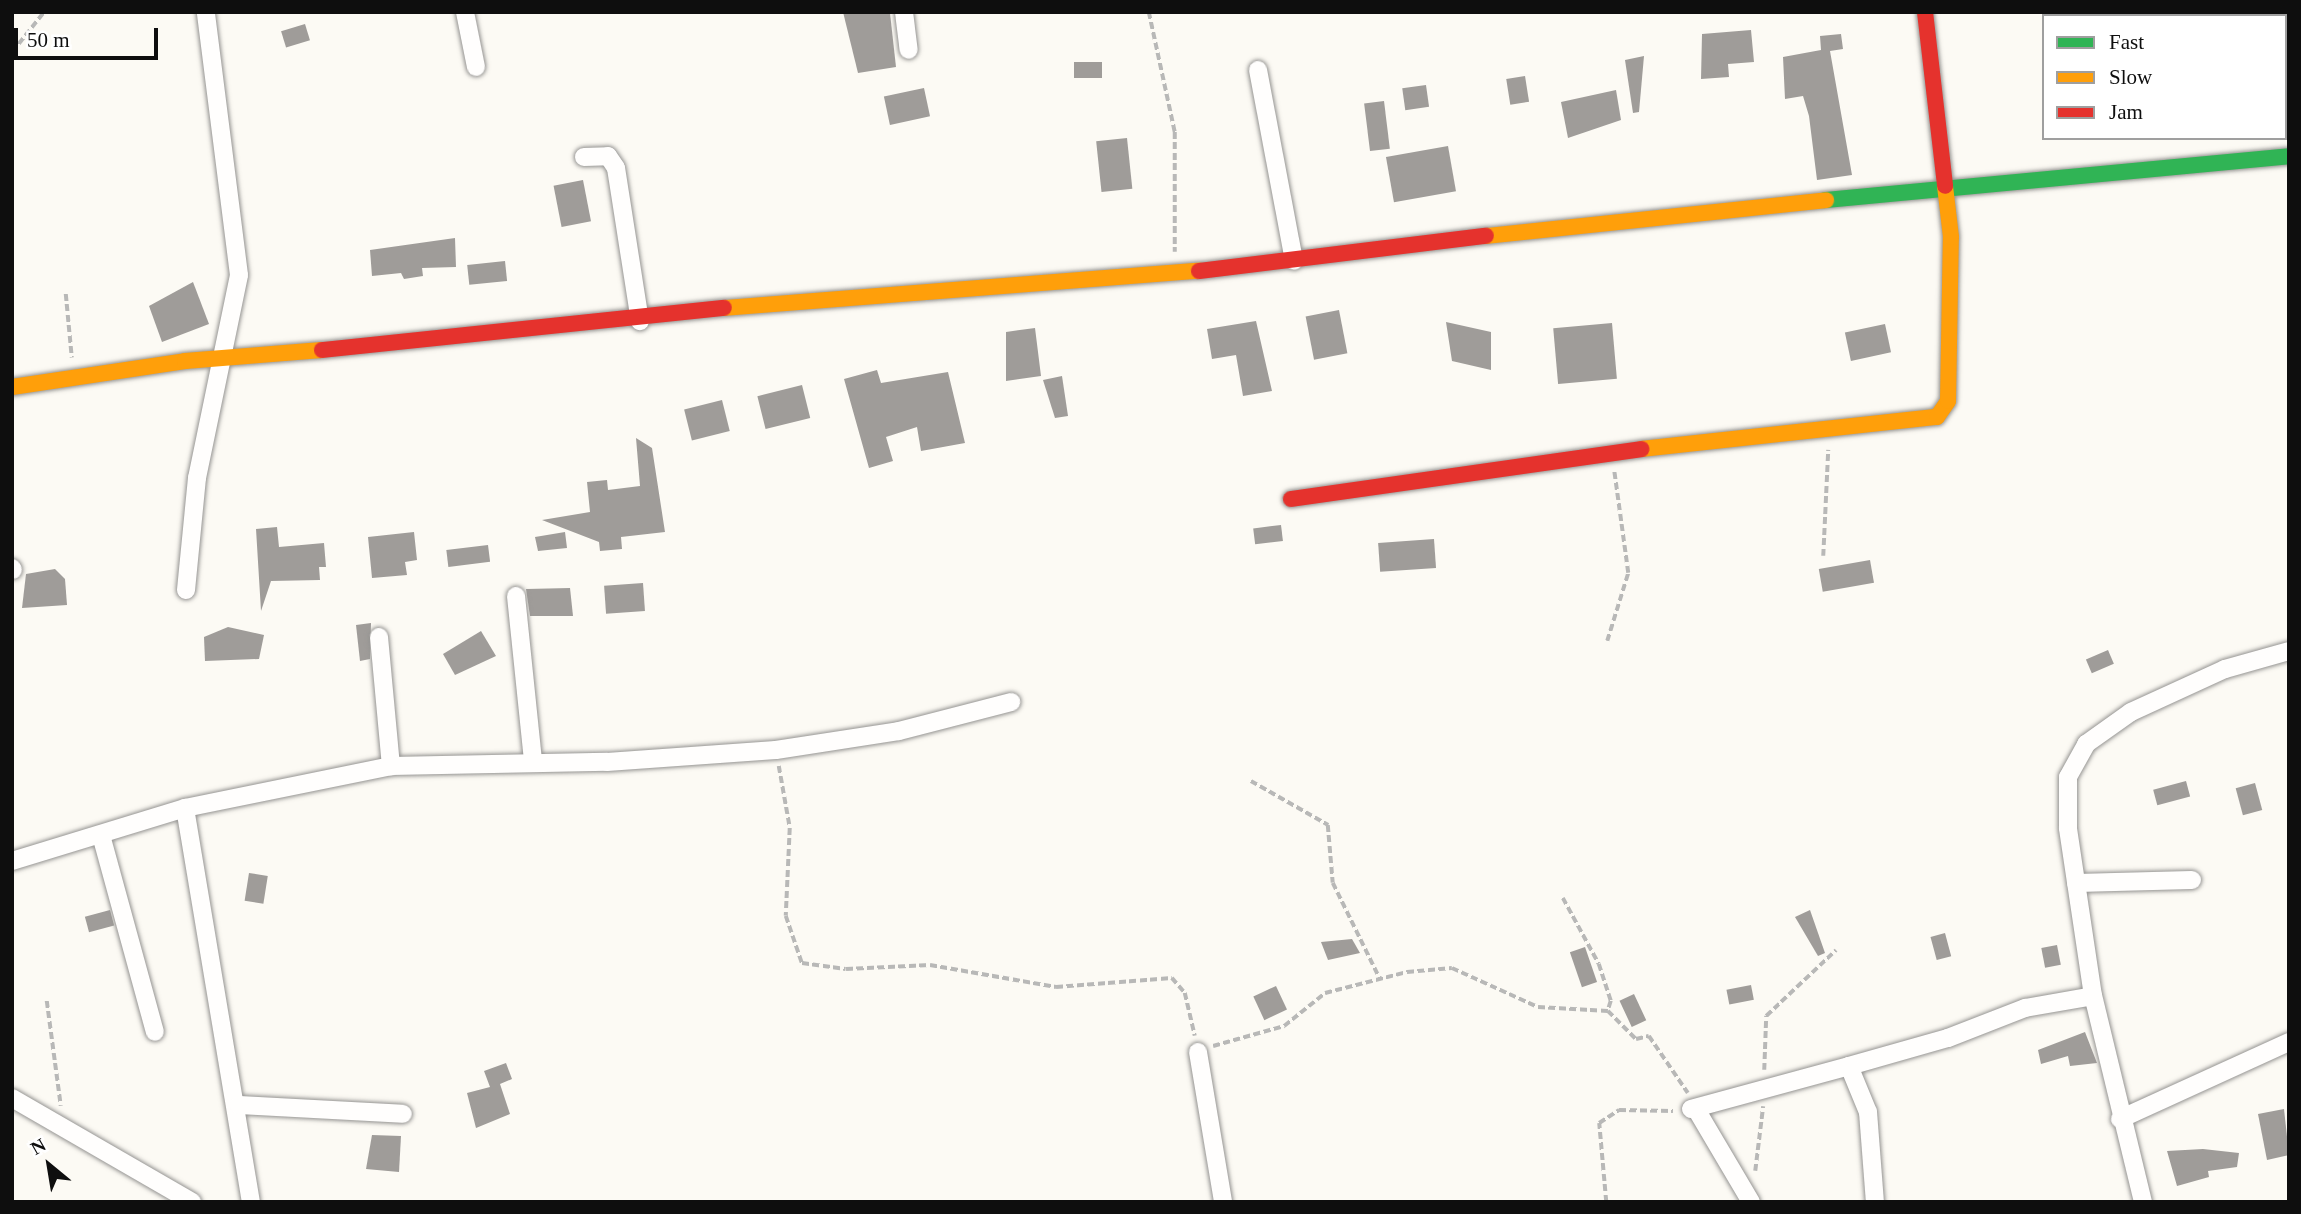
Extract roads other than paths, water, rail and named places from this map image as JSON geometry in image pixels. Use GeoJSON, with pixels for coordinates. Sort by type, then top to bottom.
{"type":"FeatureCollection","features":[{"type":"Feature","properties":{"kind":"street"},"geometry":{"type":"LineString","coordinates":[[186,590],[197,478],[239,275],[206,12]]}},
{"type":"Feature","properties":{"kind":"street"},"geometry":{"type":"LineString","coordinates":[[465,12],[476,67]]}},
{"type":"Feature","properties":{"kind":"street"},"geometry":{"type":"LineString","coordinates":[[904,12],[909,50]]}},
{"type":"Feature","properties":{"kind":"street"},"geometry":{"type":"LineString","coordinates":[[1291,499],[1611,452],[1828,430],[1919,424],[1937,417],[1948,401],[1951,237],[1943,187],[1925,12]]}},
{"type":"Feature","properties":{"kind":"street"},"geometry":{"type":"LineString","coordinates":[[1258,70],[1294,261]]}},
{"type":"Feature","properties":{"kind":"street"},"geometry":{"type":"LineString","coordinates":[[584,158],[608,156],[616,168],[640,321]]}},
{"type":"Feature","properties":{"kind":"street"},"geometry":{"type":"LineString","coordinates":[[12,387],[71,382],[221,358],[640,321],[725,308],[1171,274],[1943,187],[2289,156]]}},
{"type":"Feature","properties":{"kind":"street"},"geometry":{"type":"LineString","coordinates":[[516,596],[533,761]]}},
{"type":"Feature","properties":{"kind":"street"},"geometry":{"type":"LineString","coordinates":[[379,637],[391,765]]}},
{"type":"Feature","properties":{"kind":"street"},"geometry":{"type":"LineString","coordinates":[[2143,1202],[2120,1119],[2093,996],[2076,883],[2067,791],[2086,744],[2176,689],[2289,652]]}},
{"type":"Feature","properties":{"kind":"street"},"geometry":{"type":"LineString","coordinates":[[12,861],[185,808],[391,765],[776,750],[899,732],[1011,702]]}},
{"type":"Feature","properties":{"kind":"street"},"geometry":{"type":"LineString","coordinates":[[185,808],[239,1105],[251,1202]]}},
{"type":"Feature","properties":{"kind":"street"},"geometry":{"type":"LineString","coordinates":[[101,835],[155,1032]]}},
{"type":"Feature","properties":{"kind":"street"},"geometry":{"type":"LineString","coordinates":[[2076,883],[2192,880]]}},
{"type":"Feature","properties":{"kind":"street"},"geometry":{"type":"LineString","coordinates":[[1751,1201],[1696,1109],[1762,1095],[1849,1066],[1948,1038],[2025,1008],[2093,996]]}},
{"type":"Feature","properties":{"kind":"street"},"geometry":{"type":"LineString","coordinates":[[2120,1119],[2289,1042]]}},
{"type":"Feature","properties":{"kind":"street"},"geometry":{"type":"LineString","coordinates":[[1198,1052],[1223,1202]]}},
{"type":"Feature","properties":{"kind":"street"},"geometry":{"type":"LineString","coordinates":[[1849,1066],[1868,1112],[1875,1202]]}},
{"type":"Feature","properties":{"kind":"street"},"geometry":{"type":"LineString","coordinates":[[12,1098],[192,1202]]}},
{"type":"Feature","properties":{"kind":"street"},"geometry":{"type":"LineString","coordinates":[[239,1105],[403,1114]]}}]}
